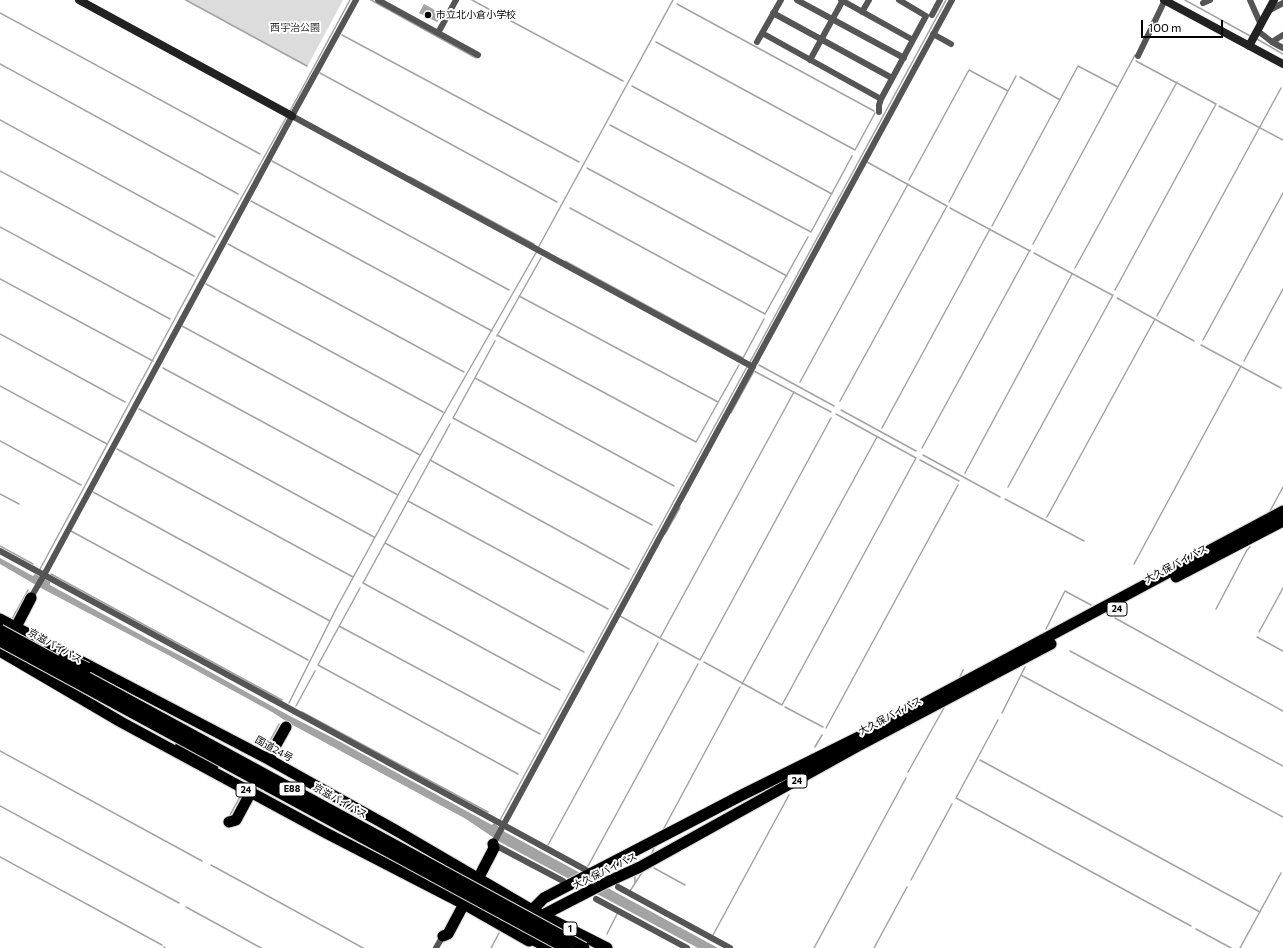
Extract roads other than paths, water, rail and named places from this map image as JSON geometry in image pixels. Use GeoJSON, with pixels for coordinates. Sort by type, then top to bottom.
{"type":"FeatureCollection","features":[{"type":"Feature","properties":{"kind":"highway","name":"大久保バイパス"},"geometry":{"type":"LineString","coordinates":[[506,928],[524,923],[543,915],[609,884],[858,746],[952,692],[1153,585],[1283,512]]}},
{"type":"Feature","properties":{"kind":"highway","name":"大久保バイパス"},"geometry":{"type":"LineString","coordinates":[[1153,585],[1283,521]]}},
{"type":"Feature","properties":{"kind":"highway"},"geometry":{"type":"LineString","coordinates":[[16,623],[31,598]]}},
{"type":"Feature","properties":{"kind":"highway","name":"国道24号"},"geometry":{"type":"LineString","coordinates":[[0,619],[16,623],[268,759],[453,865],[478,876],[532,910]]}},
{"type":"Feature","properties":{"kind":"highway"},"geometry":{"type":"LineString","coordinates":[[0,629],[87,668],[394,837],[453,865]]}},
{"type":"Feature","properties":{"kind":"highway","name":"京滋バイパス"},"geometry":{"type":"LineString","coordinates":[[0,629],[584,948]]}},
{"type":"Feature","properties":{"kind":"highway","name":"京滋バイパス"},"geometry":{"type":"LineString","coordinates":[[0,641],[566,948]]}},
{"type":"Feature","properties":{"kind":"highway","name":"24"},"geometry":{"type":"LineString","coordinates":[[1,653],[121,722],[326,833],[446,894],[461,906],[506,928]]}},
{"type":"Feature","properties":{"kind":"highway"},"geometry":{"type":"LineString","coordinates":[[78,683],[231,775],[410,871],[446,894]]}},
{"type":"Feature","properties":{"kind":"highway","name":"大久保バイパス"},"geometry":{"type":"LineString","coordinates":[[524,923],[532,910],[544,898],[742,795],[952,692]]}},
{"type":"Feature","properties":{"kind":"highway"},"geometry":{"type":"LineString","coordinates":[[268,759],[285,726]]}},
{"type":"Feature","properties":{"kind":"highway"},"geometry":{"type":"LineString","coordinates":[[229,822],[236,820],[250,792]]}},
{"type":"Feature","properties":{"kind":"highway"},"geometry":{"type":"LineString","coordinates":[[478,876],[494,848],[494,842]]}},
{"type":"Feature","properties":{"kind":"highway"},"geometry":{"type":"LineString","coordinates":[[421,846],[438,853],[520,899],[535,901],[544,898]]}},
{"type":"Feature","properties":{"kind":"highway"},"geometry":{"type":"LineString","coordinates":[[564,926],[563,912],[590,894]]}},
{"type":"Feature","properties":{"kind":"highway"},"geometry":{"type":"LineString","coordinates":[[443,936],[448,934],[461,906]]}},
{"type":"Feature","properties":{"kind":"highway","name":"1"},"geometry":{"type":"LineString","coordinates":[[532,910],[607,948]]}},
{"type":"Feature","properties":{"kind":"highway"},"geometry":{"type":"LineString","coordinates":[[524,923],[523,930],[526,936],[549,948]]}},
{"type":"Feature","properties":{"kind":"highway"},"geometry":{"type":"LineString","coordinates":[[506,928],[541,948]]}},
{"type":"Feature","properties":{"kind":"street"},"geometry":{"type":"LineString","coordinates":[[79,0],[750,365]]}},
{"type":"Feature","properties":{"kind":"street"},"geometry":{"type":"LineString","coordinates":[[31,598],[314,67],[356,0]]}},
{"type":"Feature","properties":{"kind":"street"},"geometry":{"type":"LineString","coordinates":[[378,0],[478,55]]}},
{"type":"Feature","properties":{"kind":"street"},"geometry":{"type":"LineString","coordinates":[[438,33],[456,0]]}},
{"type":"Feature","properties":{"kind":"street"},"geometry":{"type":"LineString","coordinates":[[758,42],[780,0]]}},
{"type":"Feature","properties":{"kind":"street"},"geometry":{"type":"LineString","coordinates":[[797,0],[904,58]]}},
{"type":"Feature","properties":{"kind":"street"},"geometry":{"type":"LineString","coordinates":[[810,60],[842,0],[913,40]]}},
{"type":"Feature","properties":{"kind":"street"},"geometry":{"type":"LineString","coordinates":[[862,12],[869,0]]}},
{"type":"Feature","properties":{"kind":"street"},"geometry":{"type":"LineString","coordinates":[[879,112],[881,99],[926,16],[899,0]]}},
{"type":"Feature","properties":{"kind":"street"},"geometry":{"type":"LineString","coordinates":[[932,15],[940,0]]}},
{"type":"Feature","properties":{"kind":"street"},"geometry":{"type":"LineString","coordinates":[[687,948],[494,842],[772,322],[952,0]]}},
{"type":"Feature","properties":{"kind":"street"},"geometry":{"type":"LineString","coordinates":[[1138,56],[1164,0],[1272,42],[1283,48]]}},
{"type":"Feature","properties":{"kind":"street"},"geometry":{"type":"LineString","coordinates":[[1203,3],[1210,0]]}},
{"type":"Feature","properties":{"kind":"street"},"geometry":{"type":"LineString","coordinates":[[1250,0],[1255,36],[1283,64]]}},
{"type":"Feature","properties":{"kind":"street"},"geometry":{"type":"LineString","coordinates":[[1255,36],[1274,0]]}},
{"type":"Feature","properties":{"kind":"street"},"geometry":{"type":"LineString","coordinates":[[1268,11],[1283,3]]}},
{"type":"Feature","properties":{"kind":"street"},"geometry":{"type":"LineString","coordinates":[[773,13],[892,78]]}},
{"type":"Feature","properties":{"kind":"street"},"geometry":{"type":"LineString","coordinates":[[762,33],[881,99]]}},
{"type":"Feature","properties":{"kind":"street"},"geometry":{"type":"LineString","coordinates":[[933,34],[951,44]]}},
{"type":"Feature","properties":{"kind":"street"},"geometry":{"type":"LineString","coordinates":[[1272,42],[1283,35]]}},
{"type":"Feature","properties":{"kind":"street"},"geometry":{"type":"LineString","coordinates":[[0,551],[503,827],[730,948]]}},
{"type":"Feature","properties":{"kind":"street"},"geometry":{"type":"LineString","coordinates":[[436,948],[443,936]]}},
{"type":"Feature","properties":{"kind":"waterway"},"geometry":{"type":"LineString","coordinates":[[186,0],[307,66]]}},
{"type":"Feature","properties":{"kind":"waterway"},"geometry":{"type":"LineString","coordinates":[[290,111],[350,0]]}},
{"type":"Feature","properties":{"kind":"waterway"},"geometry":{"type":"LineString","coordinates":[[371,0],[476,58]]}},
{"type":"Feature","properties":{"kind":"waterway"},"geometry":{"type":"LineString","coordinates":[[472,0],[623,81]]}},
{"type":"Feature","properties":{"kind":"waterway"},"geometry":{"type":"LineString","coordinates":[[538,248],[673,0]]}},
{"type":"Feature","properties":{"kind":"waterway"},"geometry":{"type":"LineString","coordinates":[[750,362],[946,0]]}},
{"type":"Feature","properties":{"kind":"waterway"},"geometry":{"type":"LineString","coordinates":[[1185,0],[1252,37]]}},
{"type":"Feature","properties":{"kind":"waterway"},"geometry":{"type":"LineString","coordinates":[[677,4],[874,111]]}},
{"type":"Feature","properties":{"kind":"waterway"},"geometry":{"type":"LineString","coordinates":[[0,13],[260,154]]}},
{"type":"Feature","properties":{"kind":"waterway"},"geometry":{"type":"LineString","coordinates":[[342,35],[579,162]]}},
{"type":"Feature","properties":{"kind":"waterway"},"geometry":{"type":"LineString","coordinates":[[1257,39],[1283,54]]}},
{"type":"Feature","properties":{"kind":"waterway"},"geometry":{"type":"LineString","coordinates":[[656,42],[855,150]]}},
{"type":"Feature","properties":{"kind":"waterway"},"geometry":{"type":"LineString","coordinates":[[1033,244],[1135,55]]}},
{"type":"Feature","properties":{"kind":"waterway"},"geometry":{"type":"LineString","coordinates":[[1136,61],[1216,104]]}},
{"type":"Feature","properties":{"kind":"waterway"},"geometry":{"type":"LineString","coordinates":[[0,64],[238,194]]}},
{"type":"Feature","properties":{"kind":"waterway"},"geometry":{"type":"LineString","coordinates":[[992,226],[1078,66],[1118,87]]}},
{"type":"Feature","properties":{"kind":"waterway"},"geometry":{"type":"LineString","coordinates":[[909,180],[969,70],[1008,91]]}},
{"type":"Feature","properties":{"kind":"waterway"},"geometry":{"type":"LineString","coordinates":[[320,73],[557,202]]}},
{"type":"Feature","properties":{"kind":"waterway"},"geometry":{"type":"LineString","coordinates":[[949,202],[1016,76]]}},
{"type":"Feature","properties":{"kind":"waterway"},"geometry":{"type":"LineString","coordinates":[[1020,77],[1060,100]]}},
{"type":"Feature","properties":{"kind":"waterway"},"geometry":{"type":"LineString","coordinates":[[1075,268],[1177,82]]}},
{"type":"Feature","properties":{"kind":"waterway"},"geometry":{"type":"LineString","coordinates":[[632,86],[832,194]]}},
{"type":"Feature","properties":{"kind":"waterway"},"geometry":{"type":"LineString","coordinates":[[1157,316],[1281,88]]}},
{"type":"Feature","properties":{"kind":"waterway"},"geometry":{"type":"LineString","coordinates":[[1115,290],[1216,104]]}},
{"type":"Feature","properties":{"kind":"waterway"},"geometry":{"type":"LineString","coordinates":[[1219,106],[1283,140]]}},
{"type":"Feature","properties":{"kind":"waterway"},"geometry":{"type":"LineString","coordinates":[[855,150],[875,113]]}},
{"type":"Feature","properties":{"kind":"waterway"},"geometry":{"type":"LineString","coordinates":[[39,571],[199,274],[287,116]]}},
{"type":"Feature","properties":{"kind":"waterway"},"geometry":{"type":"LineString","coordinates":[[0,120],[215,237]]}},
{"type":"Feature","properties":{"kind":"waterway"},"geometry":{"type":"LineString","coordinates":[[610,125],[811,232]]}},
{"type":"Feature","properties":{"kind":"waterway"},"geometry":{"type":"LineString","coordinates":[[811,232],[852,156]]}},
{"type":"Feature","properties":{"kind":"waterway"},"geometry":{"type":"LineString","coordinates":[[272,161],[509,290]]}},
{"type":"Feature","properties":{"kind":"waterway"},"geometry":{"type":"LineString","coordinates":[[867,162],[947,206]]}},
{"type":"Feature","properties":{"kind":"waterway"},"geometry":{"type":"LineString","coordinates":[[587,168],[787,276]]}},
{"type":"Feature","properties":{"kind":"waterway"},"geometry":{"type":"LineString","coordinates":[[0,171],[194,276]]}},
{"type":"Feature","properties":{"kind":"waterway"},"geometry":{"type":"LineString","coordinates":[[410,177],[534,244]]}},
{"type":"Feature","properties":{"kind":"waterway"},"geometry":{"type":"LineString","coordinates":[[800,382],[908,184]]}},
{"type":"Feature","properties":{"kind":"waterway"},"geometry":{"type":"LineString","coordinates":[[1203,340],[1283,193]]}},
{"type":"Feature","properties":{"kind":"waterway"},"geometry":{"type":"LineString","coordinates":[[251,201],[492,331]]}},
{"type":"Feature","properties":{"kind":"waterway"},"geometry":{"type":"LineString","coordinates":[[840,401],[947,206]]}},
{"type":"Feature","properties":{"kind":"waterway"},"geometry":{"type":"LineString","coordinates":[[570,208],[765,314]]}},
{"type":"Feature","properties":{"kind":"waterway"},"geometry":{"type":"LineString","coordinates":[[950,208],[1030,251]]}},
{"type":"Feature","properties":{"kind":"waterway"},"geometry":{"type":"LineString","coordinates":[[0,227],[170,319]]}},
{"type":"Feature","properties":{"kind":"waterway"},"geometry":{"type":"LineString","coordinates":[[882,428],[990,229]]}},
{"type":"Feature","properties":{"kind":"waterway"},"geometry":{"type":"LineString","coordinates":[[765,314],[808,237]]}},
{"type":"Feature","properties":{"kind":"waterway"},"geometry":{"type":"LineString","coordinates":[[228,244],[464,372]]}},
{"type":"Feature","properties":{"kind":"waterway"},"geometry":{"type":"LineString","coordinates":[[922,448],[1030,250]]}},
{"type":"Feature","properties":{"kind":"waterway"},"geometry":{"type":"LineString","coordinates":[[289,703],[337,607],[410,473],[537,251]]}},
{"type":"Feature","properties":{"kind":"waterway"},"geometry":{"type":"LineString","coordinates":[[1034,253],[1112,295]]}},
{"type":"Feature","properties":{"kind":"waterway"},"geometry":{"type":"LineString","coordinates":[[497,336],[541,258]]}},
{"type":"Feature","properties":{"kind":"waterway"},"geometry":{"type":"LineString","coordinates":[[565,261],[743,358]]}},
{"type":"Feature","properties":{"kind":"waterway"},"geometry":{"type":"LineString","coordinates":[[965,473],[1072,274]]}},
{"type":"Feature","properties":{"kind":"waterway"},"geometry":{"type":"LineString","coordinates":[[0,279],[153,361]]}},
{"type":"Feature","properties":{"kind":"waterway"},"geometry":{"type":"LineString","coordinates":[[206,284],[443,412]]}},
{"type":"Feature","properties":{"kind":"waterway"},"geometry":{"type":"LineString","coordinates":[[1244,361],[1283,289]]}},
{"type":"Feature","properties":{"kind":"waterway"},"geometry":{"type":"LineString","coordinates":[[1008,487],[1113,295]]}},
{"type":"Feature","properties":{"kind":"waterway"},"geometry":{"type":"LineString","coordinates":[[519,296],[718,402]]}},
{"type":"Feature","properties":{"kind":"waterway"},"geometry":{"type":"LineString","coordinates":[[1117,298],[1194,341]]}},
{"type":"Feature","properties":{"kind":"waterway"},"geometry":{"type":"LineString","coordinates":[[743,358],[764,319]]}},
{"type":"Feature","properties":{"kind":"waterway"},"geometry":{"type":"LineString","coordinates":[[1047,517],[1155,319]]}},
{"type":"Feature","properties":{"kind":"waterway"},"geometry":{"type":"LineString","coordinates":[[182,326],[420,455]]}},
{"type":"Feature","properties":{"kind":"waterway"},"geometry":{"type":"LineString","coordinates":[[0,334],[125,402]]}},
{"type":"Feature","properties":{"kind":"waterway"},"geometry":{"type":"LineString","coordinates":[[497,335],[696,442],[739,365]]}},
{"type":"Feature","properties":{"kind":"waterway"},"geometry":{"type":"LineString","coordinates":[[453,418],[495,341]]}},
{"type":"Feature","properties":{"kind":"waterway"},"geometry":{"type":"LineString","coordinates":[[1201,345],[1281,388]]}},
{"type":"Feature","properties":{"kind":"waterway"},"geometry":{"type":"LineString","coordinates":[[500,820],[748,365]]}},
{"type":"Feature","properties":{"kind":"waterway"},"geometry":{"type":"LineString","coordinates":[[759,365],[834,406]]}},
{"type":"Feature","properties":{"kind":"waterway"},"geometry":{"type":"LineString","coordinates":[[1134,564],[1241,366]]}},
{"type":"Feature","properties":{"kind":"waterway"},"geometry":{"type":"LineString","coordinates":[[163,368],[398,495]]}},
{"type":"Feature","properties":{"kind":"waterway"},"geometry":{"type":"LineString","coordinates":[[731,413],[754,371],[831,412]]}},
{"type":"Feature","properties":{"kind":"waterway"},"geometry":{"type":"LineString","coordinates":[[475,378],[674,486]]}},
{"type":"Feature","properties":{"kind":"waterway"},"geometry":{"type":"LineString","coordinates":[[0,386],[107,444]]}},
{"type":"Feature","properties":{"kind":"waterway"},"geometry":{"type":"LineString","coordinates":[[660,638],[794,392]]}},
{"type":"Feature","properties":{"kind":"waterway"},"geometry":{"type":"LineString","coordinates":[[139,409],[374,537]]}},
{"type":"Feature","properties":{"kind":"waterway"},"geometry":{"type":"LineString","coordinates":[[841,410],[916,451]]}},
{"type":"Feature","properties":{"kind":"waterway"},"geometry":{"type":"LineString","coordinates":[[782,705],[916,458],[836,414]]}},
{"type":"Feature","properties":{"kind":"waterway"},"geometry":{"type":"LineString","coordinates":[[453,418],[652,525]]}},
{"type":"Feature","properties":{"kind":"waterway"},"geometry":{"type":"LineString","coordinates":[[700,660],[831,418]]}},
{"type":"Feature","properties":{"kind":"waterway"},"geometry":{"type":"LineString","coordinates":[[363,583],[450,424]]}},
{"type":"Feature","properties":{"kind":"waterway"},"geometry":{"type":"LineString","coordinates":[[742,684],[877,437]]}},
{"type":"Feature","properties":{"kind":"waterway"},"geometry":{"type":"LineString","coordinates":[[0,441],[81,485]]}},
{"type":"Feature","properties":{"kind":"waterway"},"geometry":{"type":"LineString","coordinates":[[117,449],[353,577]]}},
{"type":"Feature","properties":{"kind":"waterway"},"geometry":{"type":"LineString","coordinates":[[923,455],[1000,497]]}},
{"type":"Feature","properties":{"kind":"waterway"},"geometry":{"type":"LineString","coordinates":[[430,460],[629,569]]}},
{"type":"Feature","properties":{"kind":"waterway"},"geometry":{"type":"LineString","coordinates":[[920,460],[959,481]]}},
{"type":"Feature","properties":{"kind":"waterway"},"geometry":{"type":"LineString","coordinates":[[826,728],[958,485]]}},
{"type":"Feature","properties":{"kind":"waterway"},"geometry":{"type":"LineString","coordinates":[[1270,511],[1283,487]]}},
{"type":"Feature","properties":{"kind":"waterway"},"geometry":{"type":"LineString","coordinates":[[93,492],[330,621]]}},
{"type":"Feature","properties":{"kind":"waterway"},"geometry":{"type":"LineString","coordinates":[[0,494],[19,504]]}},
{"type":"Feature","properties":{"kind":"waterway"},"geometry":{"type":"LineString","coordinates":[[1005,499],[1084,541]]}},
{"type":"Feature","properties":{"kind":"waterway"},"geometry":{"type":"LineString","coordinates":[[408,501],[608,609]]}},
{"type":"Feature","properties":{"kind":"waterway"},"geometry":{"type":"LineString","coordinates":[[665,534],[680,508]]}},
{"type":"Feature","properties":{"kind":"waterway"},"geometry":{"type":"LineString","coordinates":[[71,531],[308,660]]}},
{"type":"Feature","properties":{"kind":"waterway"},"geometry":{"type":"LineString","coordinates":[[385,543],[584,652]]}},
{"type":"Feature","properties":{"kind":"waterway"},"geometry":{"type":"LineString","coordinates":[[0,546],[33,564]]}},
{"type":"Feature","properties":{"kind":"waterway"},"geometry":{"type":"LineString","coordinates":[[1216,609],[1250,547]]}},
{"type":"Feature","properties":{"kind":"waterway"},"geometry":{"type":"LineString","coordinates":[[51,574],[282,700]]}},
{"type":"Feature","properties":{"kind":"waterway"},"geometry":{"type":"LineString","coordinates":[[363,583],[560,690]]}},
{"type":"Feature","properties":{"kind":"waterway"},"geometry":{"type":"LineString","coordinates":[[318,665],[360,588]]}},
{"type":"Feature","properties":{"kind":"waterway"},"geometry":{"type":"LineString","coordinates":[[1259,632],[1283,588]]}},
{"type":"Feature","properties":{"kind":"waterway"},"geometry":{"type":"LineString","coordinates":[[12,619],[28,590]]}},
{"type":"Feature","properties":{"kind":"waterway"},"geometry":{"type":"LineString","coordinates":[[1046,629],[1065,591],[1091,605]]}},
{"type":"Feature","properties":{"kind":"waterway"},"geometry":{"type":"LineString","coordinates":[[620,616],[700,660]]}},
{"type":"Feature","properties":{"kind":"waterway"},"geometry":{"type":"LineString","coordinates":[[1115,618],[1283,711]]}},
{"type":"Feature","properties":{"kind":"waterway"},"geometry":{"type":"LineString","coordinates":[[339,626],[540,734]]}},
{"type":"Feature","properties":{"kind":"waterway"},"geometry":{"type":"LineString","coordinates":[[1257,637],[1283,651]]}},
{"type":"Feature","properties":{"kind":"waterway"},"geometry":{"type":"LineString","coordinates":[[548,845],[658,643]]}},
{"type":"Feature","properties":{"kind":"waterway"},"geometry":{"type":"LineString","coordinates":[[1070,651],[1283,766]]}},
{"type":"Feature","properties":{"kind":"waterway"},"geometry":{"type":"LineString","coordinates":[[704,662],[782,705]]}},
{"type":"Feature","properties":{"kind":"waterway"},"geometry":{"type":"LineString","coordinates":[[588,866],[698,664]]}},
{"type":"Feature","properties":{"kind":"waterway"},"geometry":{"type":"LineString","coordinates":[[318,665],[518,774]]}},
{"type":"Feature","properties":{"kind":"waterway"},"geometry":{"type":"LineString","coordinates":[[1002,713],[1025,667]]}},
{"type":"Feature","properties":{"kind":"waterway"},"geometry":{"type":"LineString","coordinates":[[959,679],[963,670]]}},
{"type":"Feature","properties":{"kind":"waterway"},"geometry":{"type":"LineString","coordinates":[[296,706],[315,671]]}},
{"type":"Feature","properties":{"kind":"waterway"},"geometry":{"type":"LineString","coordinates":[[1021,675],[1283,817]]}},
{"type":"Feature","properties":{"kind":"waterway"},"geometry":{"type":"LineString","coordinates":[[663,830],[740,687]]}},
{"type":"Feature","properties":{"kind":"waterway"},"geometry":{"type":"LineString","coordinates":[[908,772],[945,706]]}},
{"type":"Feature","properties":{"kind":"waterway"},"geometry":{"type":"LineString","coordinates":[[785,707],[823,727]]}},
{"type":"Feature","properties":{"kind":"waterway"},"geometry":{"type":"LineString","coordinates":[[302,712],[488,812]]}},
{"type":"Feature","properties":{"kind":"waterway"},"geometry":{"type":"LineString","coordinates":[[998,720],[956,798],[1191,926]]}},
{"type":"Feature","properties":{"kind":"waterway"},"geometry":{"type":"LineString","coordinates":[[265,750],[279,724]]}},
{"type":"Feature","properties":{"kind":"waterway"},"geometry":{"type":"LineString","coordinates":[[815,747],[822,735]]}},
{"type":"Feature","properties":{"kind":"waterway"},"geometry":{"type":"LineString","coordinates":[[0,751],[202,861]]}},
{"type":"Feature","properties":{"kind":"waterway"},"geometry":{"type":"LineString","coordinates":[[980,760],[1260,912]]}},
{"type":"Feature","properties":{"kind":"waterway"},"geometry":{"type":"LineString","coordinates":[[814,948],[906,778]]}},
{"type":"Feature","properties":{"kind":"waterway"},"geometry":{"type":"LineString","coordinates":[[229,817],[241,795]]}},
{"type":"Feature","properties":{"kind":"waterway"},"geometry":{"type":"LineString","coordinates":[[713,935],[789,795]]}},
{"type":"Feature","properties":{"kind":"waterway"},"geometry":{"type":"LineString","coordinates":[[911,880],[952,804]]}},
{"type":"Feature","properties":{"kind":"waterway"},"geometry":{"type":"LineString","coordinates":[[0,806],[179,903]]}},
{"type":"Feature","properties":{"kind":"waterway"},"geometry":{"type":"LineString","coordinates":[[651,855],[655,846]]}},
{"type":"Feature","properties":{"kind":"waterway"},"geometry":{"type":"LineString","coordinates":[[0,857],[162,945]]}},
{"type":"Feature","properties":{"kind":"waterway"},"geometry":{"type":"LineString","coordinates":[[211,865],[363,948]]}},
{"type":"Feature","properties":{"kind":"waterway"},"geometry":{"type":"LineString","coordinates":[[654,868],[685,885]]}},
{"type":"Feature","properties":{"kind":"waterway"},"geometry":{"type":"LineString","coordinates":[[630,891],[643,871]]}},
{"type":"Feature","properties":{"kind":"waterway"},"geometry":{"type":"LineString","coordinates":[[1240,948],[1281,873]]}},
{"type":"Feature","properties":{"kind":"waterway"},"geometry":{"type":"LineString","coordinates":[[635,877],[635,883]]}},
{"type":"Feature","properties":{"kind":"waterway"},"geometry":{"type":"LineString","coordinates":[[874,948],[907,887]]}},
{"type":"Feature","properties":{"kind":"waterway"},"geometry":{"type":"LineString","coordinates":[[186,907],[261,948]]}},
{"type":"Feature","properties":{"kind":"waterway"},"geometry":{"type":"LineString","coordinates":[[607,934],[617,914]]}},
{"type":"Feature","properties":{"kind":"waterway"},"geometry":{"type":"LineString","coordinates":[[1196,929],[1231,948]]}},
{"type":"Feature","properties":{"kind":"waterway"},"geometry":{"type":"LineString","coordinates":[[491,948],[499,933]]}},
{"type":"Feature","properties":{"kind":"place","name":"市立北小倉小学校"},"geometry":{"type":"Point","coordinates":[428,15]}},
{"type":"Feature","properties":{"kind":"park label","name":"西宇治公園"},"geometry":{"type":"Point","coordinates":[295,28]}}]}
